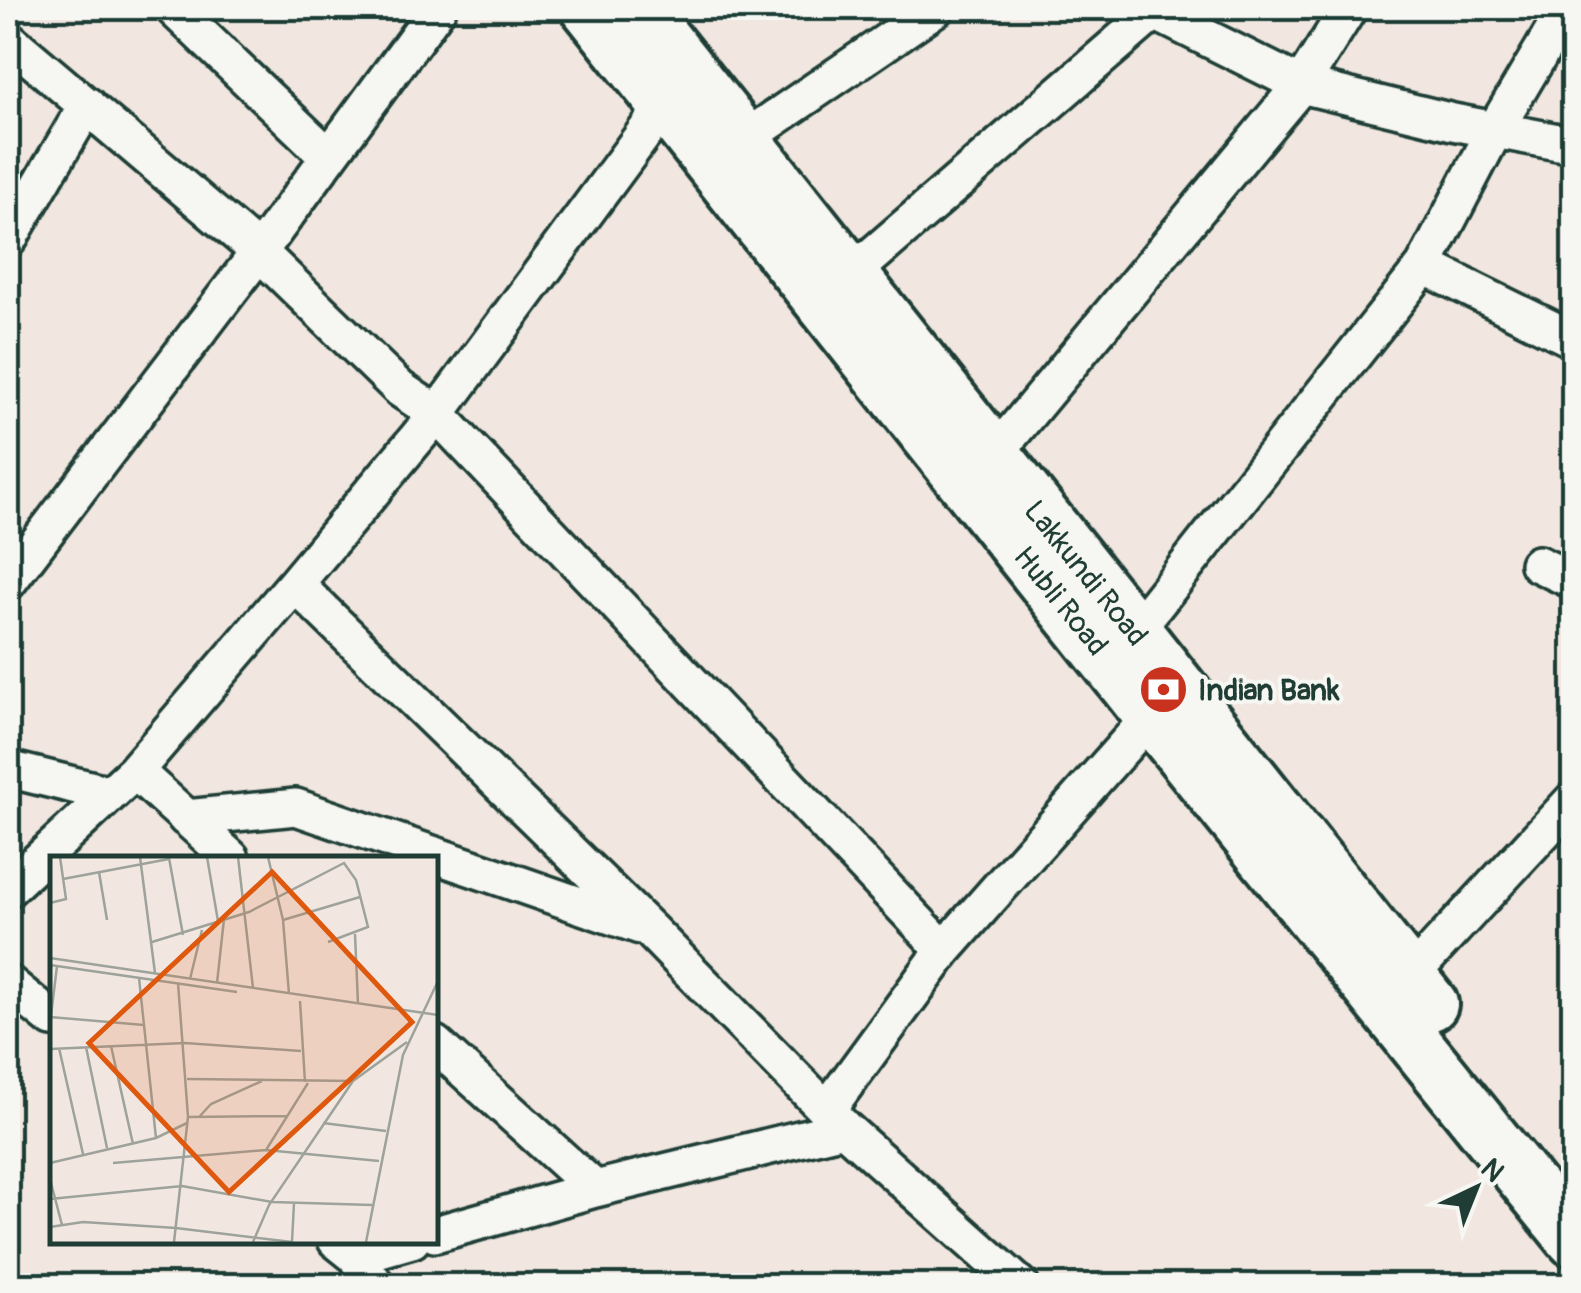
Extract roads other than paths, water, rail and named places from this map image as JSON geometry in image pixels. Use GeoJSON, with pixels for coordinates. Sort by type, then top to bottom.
{"type":"FeatureCollection","features":[{"type":"Feature","properties":{"kind":"main road","name":"Hubli Road"},"geometry":{"type":"LineString","coordinates":[[588,8],[1574,1240]]}},
{"type":"Feature","properties":{"kind":"main road","name":"Lakkundi Road"},"geometry":{"type":"LineString","coordinates":[[639,8],[1574,1182]]}},
{"type":"Feature","properties":{"kind":"street"},"geometry":{"type":"LineString","coordinates":[[173,8],[327,155]]}},
{"type":"Feature","properties":{"kind":"street"},"geometry":{"type":"LineString","coordinates":[[8,582],[259,252],[438,8]]}},
{"type":"Feature","properties":{"kind":"street"},"geometry":{"type":"LineString","coordinates":[[743,140],[936,8]]}},
{"type":"Feature","properties":{"kind":"street"},"geometry":{"type":"LineString","coordinates":[[993,456],[1301,86],[1350,8]]}},
{"type":"Feature","properties":{"kind":"street"},"geometry":{"type":"LineString","coordinates":[[1134,632],[1424,266],[1496,128],[1567,8]]}},
{"type":"Feature","properties":{"kind":"street"},"geometry":{"type":"LineString","coordinates":[[850,275],[1151,10],[1301,86],[1453,122],[1574,145]]}},
{"type":"Feature","properties":{"kind":"street"},"geometry":{"type":"LineString","coordinates":[[8,38],[259,252],[400,389],[436,414],[944,950]]}},
{"type":"Feature","properties":{"kind":"street"},"geometry":{"type":"LineString","coordinates":[[8,240],[87,105]]}},
{"type":"Feature","properties":{"kind":"street"},"geometry":{"type":"LineString","coordinates":[[8,889],[123,783],[295,584],[436,414],[665,105]]}},
{"type":"Feature","properties":{"kind":"street"},"geometry":{"type":"LineString","coordinates":[[1424,266],[1574,340]]}},
{"type":"Feature","properties":{"kind":"street"},"geometry":{"type":"LineString","coordinates":[[1538,564],[1574,581]]}},
{"type":"Feature","properties":{"kind":"street"},"geometry":{"type":"LineString","coordinates":[[295,584],[650,930],[835,1119],[1021,1286]]}},
{"type":"Feature","properties":{"kind":"street"},"geometry":{"type":"LineString","coordinates":[[438,1233],[835,1119],[944,950],[1152,716]]}},
{"type":"Feature","properties":{"kind":"street"},"geometry":{"type":"LineString","coordinates":[[8,769],[123,783],[186,818],[229,856]]}},
{"type":"Feature","properties":{"kind":"street"},"geometry":{"type":"LineString","coordinates":[[1410,977],[1574,799]]}},
{"type":"Feature","properties":{"kind":"street"},"geometry":{"type":"LineString","coordinates":[[186,818],[296,807],[437,856]]}},
{"type":"Feature","properties":{"kind":"street"},"geometry":{"type":"LineString","coordinates":[[438,856],[650,930]]}},
{"type":"Feature","properties":{"kind":"street"},"geometry":{"type":"LineString","coordinates":[[8,983],[50,1016]]}},
{"type":"Feature","properties":{"kind":"street"},"geometry":{"type":"LineString","coordinates":[[438,1047],[595,1189]]}},
{"type":"Feature","properties":{"kind":"street"},"geometry":{"type":"LineString","coordinates":[[346,1248],[387,1243]]}},
{"type":"Feature","properties":{"kind":"street"},"geometry":{"type":"LineString","coordinates":[[346,1248],[377,1286]]}},
{"type":"Feature","properties":{"kind":"place","name":"Indian Bank"},"geometry":{"type":"Point","coordinates":[1163,690]}}]}
